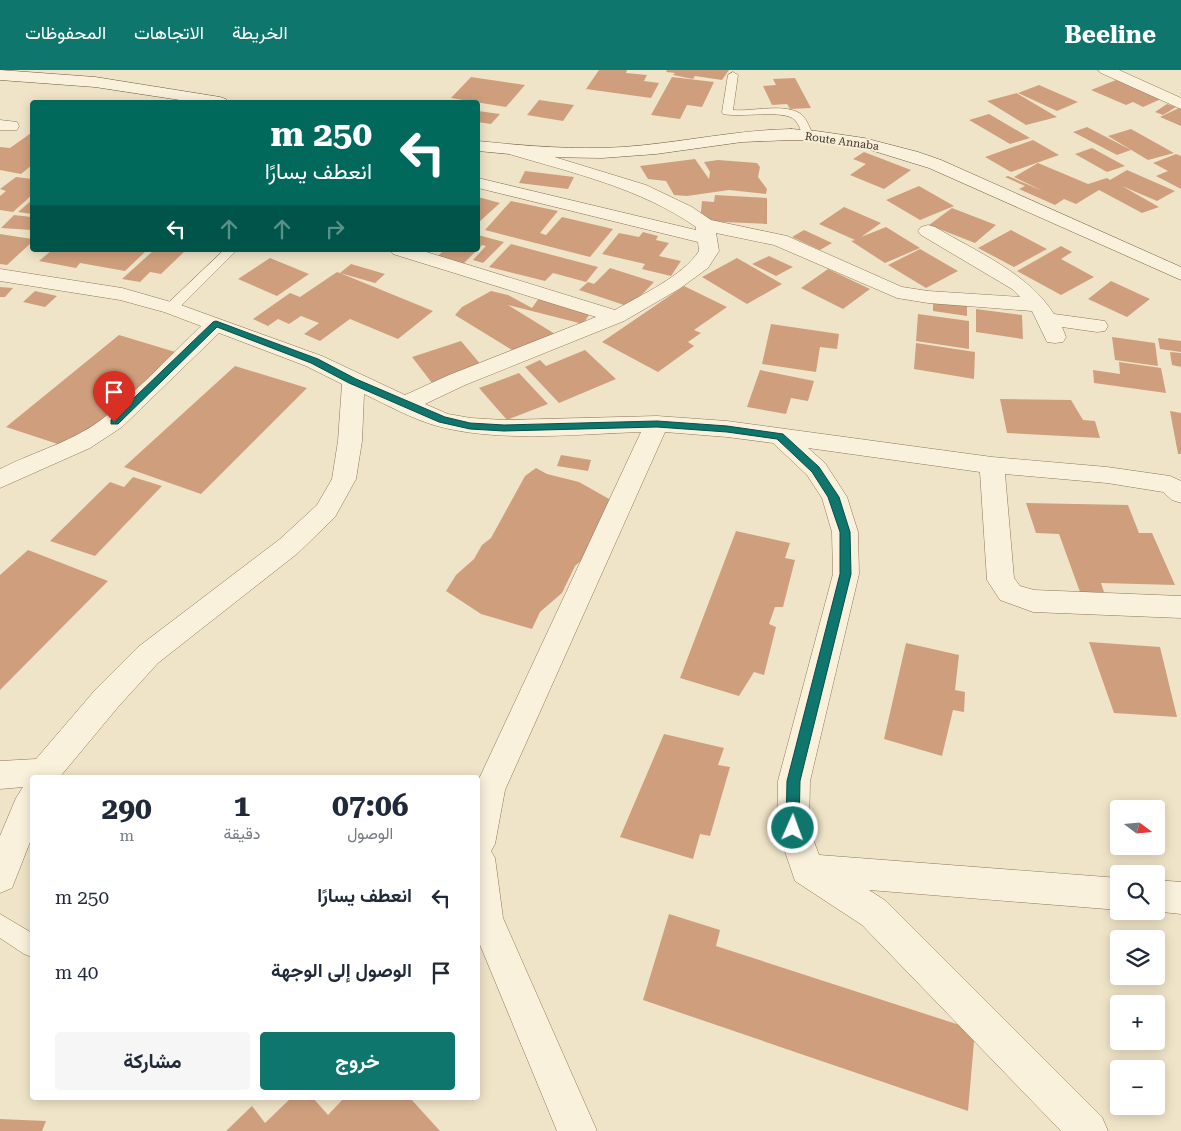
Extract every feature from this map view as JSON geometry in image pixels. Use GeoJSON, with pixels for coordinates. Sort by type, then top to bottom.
{"type":"FeatureCollection","features":[{"type":"Feature","properties":{"kind":"street"},"geometry":{"type":"LineString","coordinates":[[1106,70],[1181,104]]}},
{"type":"Feature","properties":{"kind":"street"},"geometry":{"type":"LineString","coordinates":[[0,75],[95,82],[208,100]]}},
{"type":"Feature","properties":{"kind":"street","name":"Route Annaba"},"geometry":{"type":"LineString","coordinates":[[480,146],[553,154],[645,150],[742,136],[808,135],[867,142],[901,151],[1181,274]]}},
{"type":"Feature","properties":{"kind":"street"},"geometry":{"type":"LineString","coordinates":[[406,404],[456,380],[513,360],[563,337],[617,317],[672,285],[701,264],[708,251],[706,232],[691,214],[670,202],[643,191],[515,150]]}},
{"type":"Feature","properties":{"kind":"street"},"geometry":{"type":"LineString","coordinates":[[480,183],[706,232],[780,240],[897,292],[1048,320],[1097,326]]}},
{"type":"Feature","properties":{"kind":"street"},"geometry":{"type":"LineString","coordinates":[[928,231],[1018,285],[1048,320]]}},
{"type":"Feature","properties":{"kind":"street"},"geometry":{"type":"LineString","coordinates":[[406,252],[617,317]]}},
{"type":"Feature","properties":{"kind":"street"},"geometry":{"type":"LineString","coordinates":[[0,276],[122,294],[171,308],[306,358],[442,420],[470,426],[504,428],[657,424],[727,429],[992,465],[1107,475],[1170,485],[1181,494]]}},
{"type":"Feature","properties":{"kind":"street"},"geometry":{"type":"LineString","coordinates":[[0,479],[35,461],[82,442],[114,422],[216,324]]}},
{"type":"Feature","properties":{"kind":"street"},"geometry":{"type":"LineString","coordinates":[[46,775],[107,698],[148,655],[289,546],[326,511],[344,479],[350,441],[353,381]]}},
{"type":"Feature","properties":{"kind":"street"},"geometry":{"type":"LineString","coordinates":[[480,835],[490,790],[657,424]]}},
{"type":"Feature","properties":{"kind":"street"},"geometry":{"type":"LineString","coordinates":[[780,436],[816,469],[834,497],[845,532],[846,574],[794,781],[793,828],[807,870],[874,913],[1088,1131]]}},
{"type":"Feature","properties":{"kind":"street"},"geometry":{"type":"LineString","coordinates":[[992,465],[1001,580],[1010,593],[1033,601],[1181,607]]}},
{"type":"Feature","properties":{"kind":"street"},"geometry":{"type":"LineString","coordinates":[[0,775],[30,780]]}},
{"type":"Feature","properties":{"kind":"street"},"geometry":{"type":"LineString","coordinates":[[0,876],[30,806]]}},
{"type":"Feature","properties":{"kind":"street"},"geometry":{"type":"LineString","coordinates":[[807,870],[1110,893]]}},
{"type":"Feature","properties":{"kind":"street"},"geometry":{"type":"LineString","coordinates":[[480,873],[486,919],[576,1131]]}},
{"type":"Feature","properties":{"kind":"street"},"geometry":{"type":"LineString","coordinates":[[1165,897],[1181,898]]}},
{"type":"Feature","properties":{"kind":"lane"},"geometry":{"type":"LineString","coordinates":[[733,75],[727,112],[740,114],[781,111],[792,113],[798,116],[808,135]]}},
{"type":"Feature","properties":{"kind":"lane"},"geometry":{"type":"LineString","coordinates":[[171,308],[229,252]]}},
{"type":"Feature","properties":{"kind":"lane"},"geometry":{"type":"LineString","coordinates":[[0,925],[30,945]]}},
{"type":"Feature","properties":{"kind":"building"},"geometry":{"type":"Polygon","coordinates":[[[599,70],[627,70],[626,73],[647,75],[644,81],[659,83],[651,98],[586,89],[599,70]]]}},
{"type":"Feature","properties":{"kind":"building"},"geometry":{"type":"Polygon","coordinates":[[[667,70],[729,70],[722,80],[695,76],[693,79],[673,75],[675,73],[666,72],[667,70]]]}},
{"type":"Feature","properties":{"kind":"building"},"geometry":{"type":"Polygon","coordinates":[[[471,77],[525,85],[506,107],[480,103],[480,100],[451,98],[471,77]]]}},
{"type":"Feature","properties":{"kind":"building"},"geometry":{"type":"Polygon","coordinates":[[[672,77],[714,82],[702,107],[687,105],[680,119],[651,115],[672,77]]]}},
{"type":"Feature","properties":{"kind":"building"},"geometry":{"type":"Polygon","coordinates":[[[795,78],[811,108],[790,109],[787,104],[772,105],[763,86],[776,85],[773,79],[795,78]]]}},
{"type":"Feature","properties":{"kind":"building"},"geometry":{"type":"Polygon","coordinates":[[[1116,80],[1161,99],[1143,107],[1133,102],[1126,105],[1091,90],[1116,80]]]}},
{"type":"Feature","properties":{"kind":"building"},"geometry":{"type":"Polygon","coordinates":[[[1039,85],[1078,102],[1057,111],[1018,93],[1039,85]]]}},
{"type":"Feature","properties":{"kind":"building"},"geometry":{"type":"Polygon","coordinates":[[[1017,93],[1057,117],[1026,125],[987,101],[1017,93]]]}},
{"type":"Feature","properties":{"kind":"building"},"geometry":{"type":"Polygon","coordinates":[[[539,100],[574,105],[563,121],[527,115],[539,100]]]}},
{"type":"Feature","properties":{"kind":"building"},"geometry":{"type":"Polygon","coordinates":[[[1167,104],[1176,107],[1163,115],[1155,112],[1167,104]]]}},
{"type":"Feature","properties":{"kind":"building"},"geometry":{"type":"Polygon","coordinates":[[[1181,107],[1181,126],[1160,117],[1181,107]]]}},
{"type":"Feature","properties":{"kind":"building"},"geometry":{"type":"Polygon","coordinates":[[[480,111],[500,114],[491,124],[480,122],[480,111]]]}},
{"type":"Feature","properties":{"kind":"building"},"geometry":{"type":"Polygon","coordinates":[[[989,114],[1030,138],[1010,144],[969,120],[989,114]]]}},
{"type":"Feature","properties":{"kind":"building"},"geometry":{"type":"Polygon","coordinates":[[[1087,127],[1131,150],[1117,155],[1073,132],[1087,127]]]}},
{"type":"Feature","properties":{"kind":"building"},"geometry":{"type":"Polygon","coordinates":[[[1131,129],[1174,153],[1148,160],[1108,136],[1131,129]]]}},
{"type":"Feature","properties":{"kind":"building"},"geometry":{"type":"Polygon","coordinates":[[[30,134],[30,167],[21,174],[0,170],[0,147],[10,148],[30,134]]]}},
{"type":"Feature","properties":{"kind":"building"},"geometry":{"type":"Polygon","coordinates":[[[1033,140],[1059,155],[1011,172],[985,157],[1033,140]]]}},
{"type":"Feature","properties":{"kind":"building"},"geometry":{"type":"Polygon","coordinates":[[[1092,148],[1125,166],[1107,172],[1075,154],[1092,148]]]}},
{"type":"Feature","properties":{"kind":"building"},"geometry":{"type":"Polygon","coordinates":[[[864,152],[911,170],[884,189],[850,175],[866,164],[853,159],[864,152]]]}},
{"type":"Feature","properties":{"kind":"building"},"geometry":{"type":"Polygon","coordinates":[[[1176,154],[1181,156],[1181,189],[1156,176],[1168,171],[1153,163],[1176,154]]]}},
{"type":"Feature","properties":{"kind":"building"},"geometry":{"type":"Polygon","coordinates":[[[695,159],[709,179],[710,172],[704,162],[718,160],[757,163],[760,167],[758,177],[767,189],[766,194],[729,190],[687,196],[674,195],[666,181],[648,179],[640,166],[695,159]]]}},
{"type":"Feature","properties":{"kind":"building"},"geometry":{"type":"Polygon","coordinates":[[[1038,163],[1088,184],[1107,178],[1110,180],[1127,170],[1175,191],[1157,201],[1122,186],[1159,207],[1142,213],[1099,190],[1076,204],[1064,199],[1055,205],[1019,189],[1025,186],[1005,177],[1008,176],[1043,191],[1014,177],[1038,163]]]}},
{"type":"Feature","properties":{"kind":"building"},"geometry":{"type":"Polygon","coordinates":[[[525,171],[574,177],[568,189],[519,183],[525,171]]]}},
{"type":"Feature","properties":{"kind":"building"},"geometry":{"type":"Polygon","coordinates":[[[16,177],[30,179],[30,197],[13,212],[0,210],[0,196],[6,191],[0,189],[16,177]]]}},
{"type":"Feature","properties":{"kind":"building"},"geometry":{"type":"Polygon","coordinates":[[[919,186],[954,206],[920,220],[886,200],[919,186]]]}},
{"type":"Feature","properties":{"kind":"building"},"geometry":{"type":"Polygon","coordinates":[[[715,195],[767,198],[767,224],[700,221],[702,201],[714,202],[715,195]]]}},
{"type":"Feature","properties":{"kind":"building"},"geometry":{"type":"Polygon","coordinates":[[[480,198],[500,203],[480,221],[480,198]]]}},
{"type":"Feature","properties":{"kind":"building"},"geometry":{"type":"Polygon","coordinates":[[[511,201],[558,211],[540,233],[546,235],[562,217],[613,229],[590,257],[485,230],[511,201]]]}},
{"type":"Feature","properties":{"kind":"building"},"geometry":{"type":"Polygon","coordinates":[[[30,202],[30,214],[18,212],[30,202]]]}},
{"type":"Feature","properties":{"kind":"building"},"geometry":{"type":"Polygon","coordinates":[[[844,207],[881,223],[861,237],[886,227],[920,248],[885,263],[851,241],[855,240],[819,224],[844,207]]]}},
{"type":"Feature","properties":{"kind":"building"},"geometry":{"type":"Polygon","coordinates":[[[952,208],[996,225],[975,243],[929,225],[952,208]]]}},
{"type":"Feature","properties":{"kind":"building"},"geometry":{"type":"Polygon","coordinates":[[[14,215],[30,217],[30,230],[1,228],[14,215]]]}},
{"type":"Feature","properties":{"kind":"building"},"geometry":{"type":"Polygon","coordinates":[[[804,230],[832,243],[820,250],[792,237],[804,230]]]}},
{"type":"Feature","properties":{"kind":"building"},"geometry":{"type":"Polygon","coordinates":[[[1011,230],[1047,249],[1014,267],[978,248],[1011,230]]]}},
{"type":"Feature","properties":{"kind":"building"},"geometry":{"type":"Polygon","coordinates":[[[643,232],[658,236],[656,240],[669,243],[659,256],[681,261],[671,276],[642,269],[645,264],[602,254],[619,233],[639,237],[643,232]]]}},
{"type":"Feature","properties":{"kind":"building"},"geometry":{"type":"Polygon","coordinates":[[[0,234],[30,239],[30,244],[7,265],[0,264],[0,234]]]}},
{"type":"Feature","properties":{"kind":"building"},"geometry":{"type":"Polygon","coordinates":[[[480,236],[504,242],[483,263],[473,260],[486,246],[482,245],[480,248],[480,236]]]}},
{"type":"Feature","properties":{"kind":"building"},"geometry":{"type":"Polygon","coordinates":[[[511,244],[598,267],[586,282],[553,273],[545,281],[489,267],[511,244]]]}},
{"type":"Feature","properties":{"kind":"building"},"geometry":{"type":"Polygon","coordinates":[[[1061,246],[1072,252],[1061,259],[1094,277],[1061,295],[1017,271],[1061,246]]]}},
{"type":"Feature","properties":{"kind":"building"},"geometry":{"type":"Polygon","coordinates":[[[920,249],[958,271],[926,288],[888,265],[920,249]]]}},
{"type":"Feature","properties":{"kind":"building"},"geometry":{"type":"Polygon","coordinates":[[[50,252],[145,252],[125,271],[80,263],[76,268],[39,261],[50,252]]]}},
{"type":"Feature","properties":{"kind":"building"},"geometry":{"type":"Polygon","coordinates":[[[152,252],[184,252],[161,274],[150,272],[140,282],[122,279],[152,252]]]}},
{"type":"Feature","properties":{"kind":"building"},"geometry":{"type":"Polygon","coordinates":[[[442,252],[475,252],[463,264],[437,257],[442,252]]]}},
{"type":"Feature","properties":{"kind":"building"},"geometry":{"type":"Polygon","coordinates":[[[769,256],[793,267],[776,276],[752,264],[769,256]]]}},
{"type":"Feature","properties":{"kind":"building"},"geometry":{"type":"Polygon","coordinates":[[[270,258],[309,274],[277,296],[238,279],[270,258]]]}},
{"type":"Feature","properties":{"kind":"building"},"geometry":{"type":"Polygon","coordinates":[[[737,258],[782,284],[747,304],[702,277],[737,258]]]}},
{"type":"Feature","properties":{"kind":"building"},"geometry":{"type":"Polygon","coordinates":[[[351,264],[385,274],[375,283],[340,273],[351,264]]]}},
{"type":"Feature","properties":{"kind":"building"},"geometry":{"type":"Polygon","coordinates":[[[610,268],[654,282],[630,307],[579,290],[588,282],[594,284],[610,268]]]}},
{"type":"Feature","properties":{"kind":"building"},"geometry":{"type":"Polygon","coordinates":[[[828,269],[870,289],[843,309],[801,288],[828,269]]]}},
{"type":"Feature","properties":{"kind":"building"},"geometry":{"type":"Polygon","coordinates":[[[337,272],[433,311],[398,339],[350,319],[320,341],[304,334],[319,323],[301,316],[289,324],[278,319],[268,326],[253,319],[290,293],[300,297],[337,272]]]}},
{"type":"Feature","properties":{"kind":"building"},"geometry":{"type":"Polygon","coordinates":[[[1111,281],[1150,299],[1127,317],[1088,299],[1111,281]]]}},
{"type":"Feature","properties":{"kind":"building"},"geometry":{"type":"Polygon","coordinates":[[[684,286],[727,307],[694,330],[701,333],[688,342],[694,346],[658,372],[602,342],[684,286]]]}},
{"type":"Feature","properties":{"kind":"building"},"geometry":{"type":"Polygon","coordinates":[[[0,287],[13,288],[5,297],[0,297],[0,287]]]}},
{"type":"Feature","properties":{"kind":"building"},"geometry":{"type":"Polygon","coordinates":[[[35,291],[57,296],[45,307],[23,302],[35,291]]]}},
{"type":"Feature","properties":{"kind":"building"},"geometry":{"type":"Polygon","coordinates":[[[491,291],[508,295],[532,308],[539,298],[579,309],[589,315],[583,324],[508,305],[555,334],[520,355],[455,315],[462,307],[491,291]]]}},
{"type":"Feature","properties":{"kind":"building"},"geometry":{"type":"Polygon","coordinates":[[[933,300],[967,304],[967,316],[933,311],[933,300]]]}},
{"type":"Feature","properties":{"kind":"building"},"geometry":{"type":"Polygon","coordinates":[[[976,309],[1022,315],[1023,339],[976,332],[976,309]]]}},
{"type":"Feature","properties":{"kind":"building"},"geometry":{"type":"Polygon","coordinates":[[[918,314],[969,321],[969,349],[916,341],[918,314]]]}},
{"type":"Feature","properties":{"kind":"building"},"geometry":{"type":"Polygon","coordinates":[[[771,324],[839,334],[837,349],[820,347],[816,372],[762,364],[771,324]]]}},
{"type":"Feature","properties":{"kind":"building"},"geometry":{"type":"Polygon","coordinates":[[[119,335],[182,354],[73,449],[6,427],[119,335]]]}},
{"type":"Feature","properties":{"kind":"building"},"geometry":{"type":"Polygon","coordinates":[[[1112,337],[1155,343],[1158,366],[1115,360],[1112,337]]]}},
{"type":"Feature","properties":{"kind":"building"},"geometry":{"type":"Polygon","coordinates":[[[1158,338],[1181,341],[1181,352],[1160,349],[1158,338]]]}},
{"type":"Feature","properties":{"kind":"building"},"geometry":{"type":"Polygon","coordinates":[[[461,341],[482,366],[432,383],[412,357],[461,341]]]}},
{"type":"Feature","properties":{"kind":"building"},"geometry":{"type":"Polygon","coordinates":[[[916,343],[975,352],[974,379],[914,369],[916,343]]]}},
{"type":"Feature","properties":{"kind":"building"},"geometry":{"type":"Polygon","coordinates":[[[585,350],[616,379],[559,403],[525,367],[540,360],[546,366],[585,350]]]}},
{"type":"Feature","properties":{"kind":"building"},"geometry":{"type":"Polygon","coordinates":[[[1170,352],[1181,353],[1181,367],[1172,365],[1170,352]]]}},
{"type":"Feature","properties":{"kind":"building"},"geometry":{"type":"Polygon","coordinates":[[[1119,362],[1161,368],[1166,393],[1094,383],[1093,370],[1120,374],[1119,362]]]}},
{"type":"Feature","properties":{"kind":"building"},"geometry":{"type":"Polygon","coordinates":[[[235,366],[307,388],[201,494],[124,467],[235,366]]]}},
{"type":"Feature","properties":{"kind":"building"},"geometry":{"type":"Polygon","coordinates":[[[760,370],[814,381],[808,401],[791,398],[786,414],[747,407],[760,370]]]}},
{"type":"Feature","properties":{"kind":"building"},"geometry":{"type":"Polygon","coordinates":[[[519,373],[548,404],[507,420],[479,388],[519,373]]]}},
{"type":"Feature","properties":{"kind":"building"},"geometry":{"type":"Polygon","coordinates":[[[1000,399],[1071,400],[1083,420],[1095,421],[1100,438],[1007,433],[1000,399]]]}},
{"type":"Feature","properties":{"kind":"building"},"geometry":{"type":"Polygon","coordinates":[[[1170,411],[1181,413],[1181,454],[1178,454],[1170,411]]]}},
{"type":"Feature","properties":{"kind":"building"},"geometry":{"type":"Polygon","coordinates":[[[561,455],[591,460],[588,471],[557,466],[561,455]]]}},
{"type":"Feature","properties":{"kind":"building"},"geometry":{"type":"Polygon","coordinates":[[[536,468],[547,474],[579,482],[611,500],[585,557],[575,566],[562,593],[540,612],[532,629],[481,614],[446,591],[456,575],[474,559],[482,545],[491,538],[525,476],[536,468]]]}},
{"type":"Feature","properties":{"kind":"building"},"geometry":{"type":"Polygon","coordinates":[[[133,477],[162,486],[95,556],[50,541],[110,482],[124,487],[133,477]]]}},
{"type":"Feature","properties":{"kind":"building"},"geometry":{"type":"Polygon","coordinates":[[[1026,503],[1128,505],[1139,533],[1152,533],[1175,585],[1101,583],[1104,592],[1080,592],[1059,534],[1036,533],[1026,503]]]}},
{"type":"Feature","properties":{"kind":"building"},"geometry":{"type":"Polygon","coordinates":[[[736,531],[790,543],[785,558],[795,560],[783,607],[775,607],[769,624],[776,627],[764,675],[754,672],[739,696],[680,678],[736,531]]]}},
{"type":"Feature","properties":{"kind":"building"},"geometry":{"type":"Polygon","coordinates":[[[28,550],[108,581],[0,690],[0,575],[28,550]]]}},
{"type":"Feature","properties":{"kind":"building"},"geometry":{"type":"Polygon","coordinates":[[[1089,642],[1160,647],[1177,717],[1114,713],[1089,642]]]}},
{"type":"Feature","properties":{"kind":"building"},"geometry":{"type":"Polygon","coordinates":[[[906,643],[959,655],[955,690],[965,692],[964,712],[953,710],[942,756],[884,739],[906,643]]]}},
{"type":"Feature","properties":{"kind":"building"},"geometry":{"type":"Polygon","coordinates":[[[664,734],[724,748],[718,765],[730,767],[710,836],[700,834],[693,859],[620,837],[664,734]]]}},
{"type":"Feature","properties":{"kind":"building"},"geometry":{"type":"Polygon","coordinates":[[[669,914],[720,930],[716,946],[975,1030],[968,1111],[643,1000],[669,914]]]}},
{"type":"Feature","properties":{"kind":"building"},"geometry":{"type":"Polygon","coordinates":[[[289,1100],[315,1100],[328,1115],[342,1100],[412,1100],[440,1131],[226,1131],[252,1106],[265,1123],[289,1100]]]}},
{"type":"Feature","properties":{"kind":"building"},"geometry":{"type":"Polygon","coordinates":[[[0,1119],[46,1121],[42,1131],[0,1131],[0,1119]]]}},
{"type":"Feature","properties":{"kind":"route"},"geometry":{"type":"LineString","coordinates":[[114,422],[216,324],[314,361],[353,381],[442,420],[470,426],[504,428],[657,424],[727,429],[780,436],[816,469],[834,497],[845,532],[846,574],[794,781],[793,828]]}}]}
